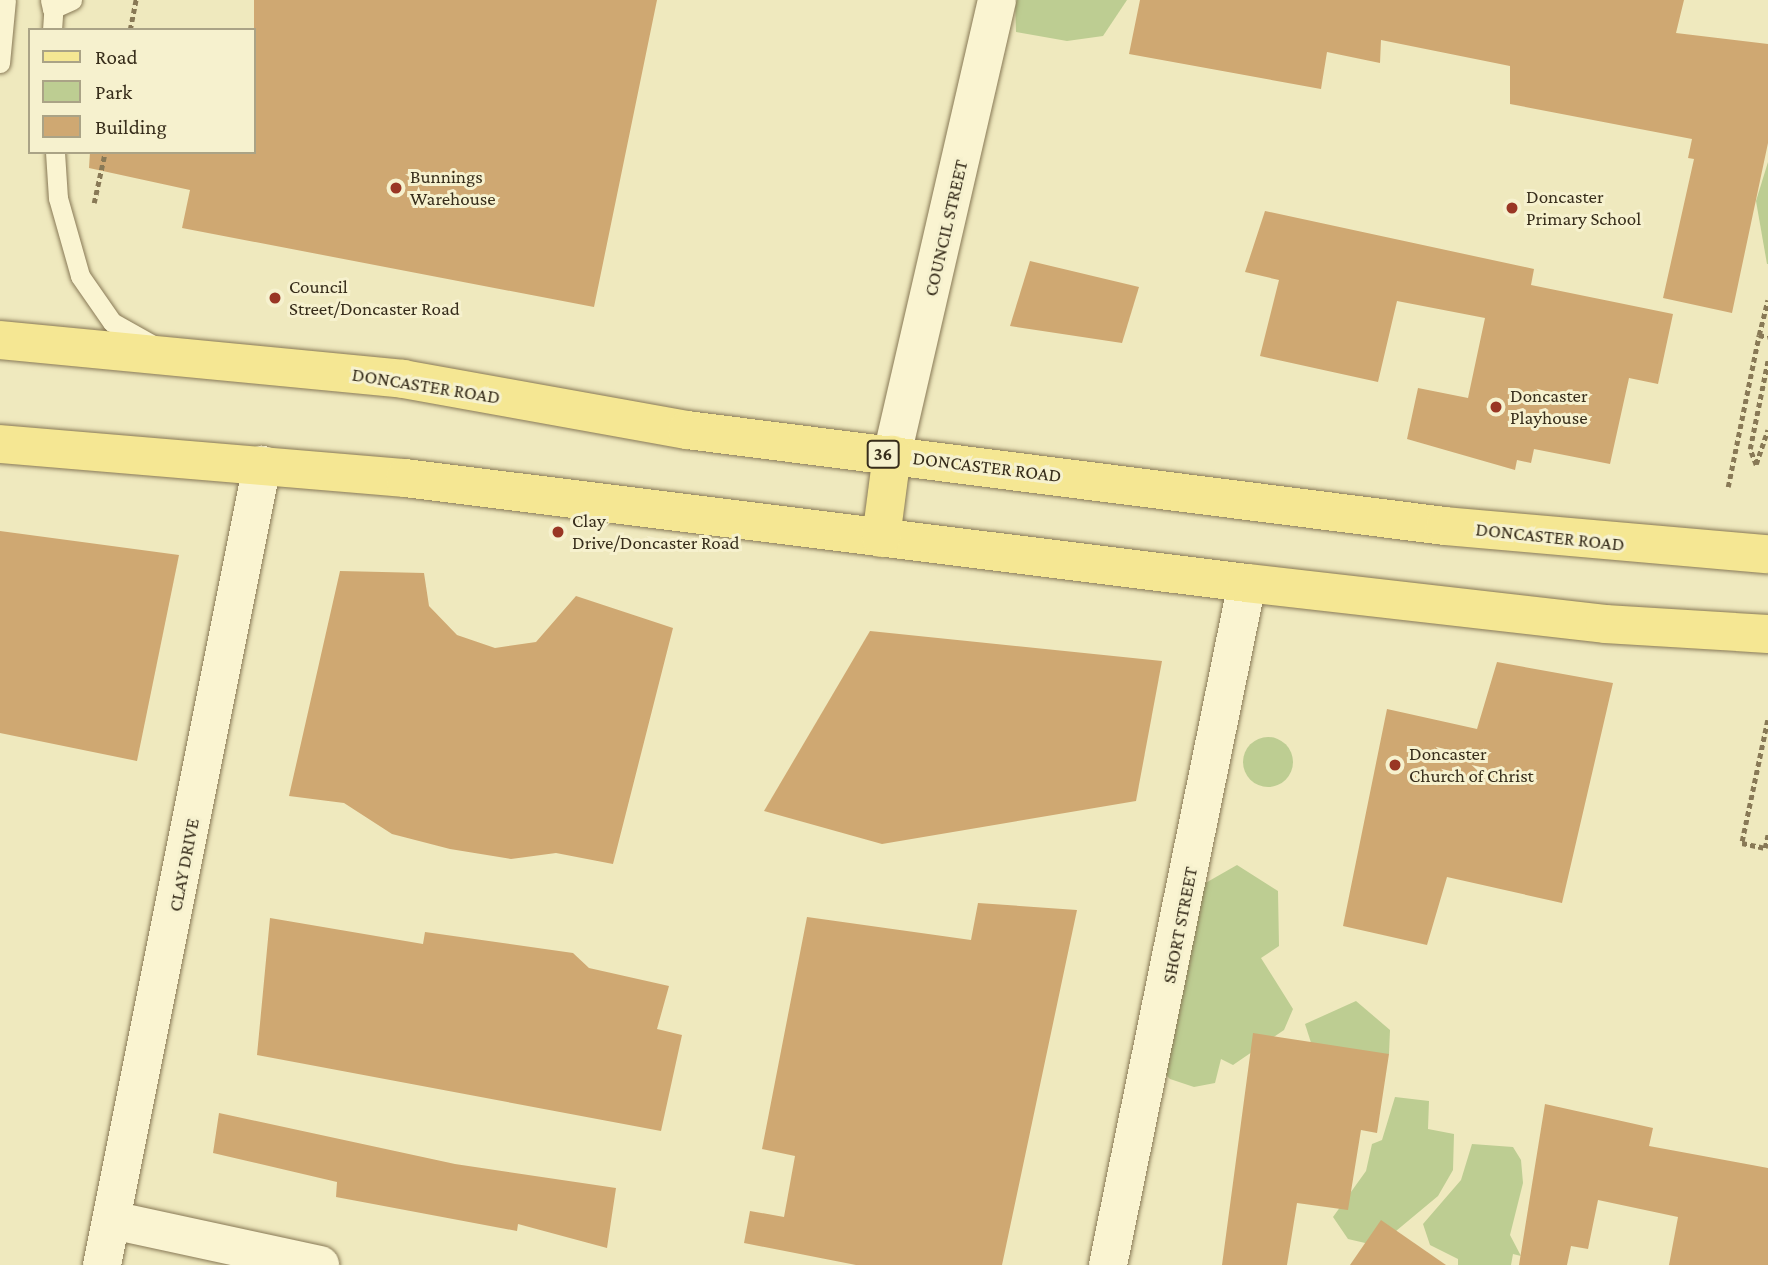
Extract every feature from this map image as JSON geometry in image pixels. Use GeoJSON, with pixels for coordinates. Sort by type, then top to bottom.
{"type":"FeatureCollection","features":[{"type":"Feature","properties":{"kind":"main road","name":"DONCASTER ROAD"},"geometry":{"type":"LineString","coordinates":[[0,340],[169,354],[403,379],[596,417],[1561,540],[1768,554]]}},
{"type":"Feature","properties":{"kind":"main road"},"geometry":{"type":"LineString","coordinates":[[0,444],[262,465],[562,495],[1247,583],[1605,624],[1768,634]]}},
{"type":"Feature","properties":{"kind":"main road"},"geometry":{"type":"LineString","coordinates":[[881,538],[892,455]]}},
{"type":"Feature","properties":{"kind":"street","name":"COUNCIL STREET"},"geometry":{"type":"LineString","coordinates":[[892,455],[998,0]]}},
{"type":"Feature","properties":{"kind":"street","name":"CLAY DRIVE"},"geometry":{"type":"LineString","coordinates":[[102,1265],[262,465]]}},
{"type":"Feature","properties":{"kind":"street","name":"SHORT STREET"},"geometry":{"type":"LineString","coordinates":[[1108,1265],[1247,583]]}},
{"type":"Feature","properties":{"kind":"street"},"geometry":{"type":"LineString","coordinates":[[112,1220],[320,1265]]}},
{"type":"Feature","properties":{"kind":"lane"},"geometry":{"type":"LineString","coordinates":[[0,62],[6,0]]}},
{"type":"Feature","properties":{"kind":"lane"},"geometry":{"type":"LineString","coordinates":[[52,28],[52,3],[72,0]]}},
{"type":"Feature","properties":{"kind":"lane"},"geometry":{"type":"LineString","coordinates":[[55,154],[65,233],[94,301],[112,322],[169,354]]}},
{"type":"Feature","properties":{"kind":"path"},"geometry":{"type":"LineString","coordinates":[[130,28],[136,0]]}},
{"type":"Feature","properties":{"kind":"path"},"geometry":{"type":"LineString","coordinates":[[1728,487],[1768,300]]}},
{"type":"Feature","properties":{"kind":"path"},"geometry":{"type":"LineString","coordinates":[[1759,335],[1768,337]]}},
{"type":"Feature","properties":{"kind":"path"},"geometry":{"type":"LineString","coordinates":[[1768,360],[1750,449],[1756,465],[1768,430]]}},
{"type":"Feature","properties":{"kind":"path"},"geometry":{"type":"LineString","coordinates":[[1768,720],[1742,842],[1765,848],[1768,834]]}},
{"type":"Feature","properties":{"kind":"green space"},"geometry":{"type":"Polygon","coordinates":[[[1015,0],[1127,0],[1103,36],[1067,41],[1016,32],[1015,0]]]}},
{"type":"Feature","properties":{"kind":"green space"},"geometry":{"type":"Polygon","coordinates":[[[1768,162],[1768,264],[1767,264],[1756,201],[1768,162]]]}},
{"type":"Feature","properties":{"kind":"green space"},"geometry":{"type":"Polygon","coordinates":[[[1268,737],[1286,744],[1293,762],[1286,780],[1268,787],[1250,780],[1243,762],[1250,744],[1268,737]]]}},
{"type":"Feature","properties":{"kind":"green space"},"geometry":{"type":"Polygon","coordinates":[[[1237,865],[1278,891],[1279,946],[1261,958],[1293,1009],[1284,1030],[1233,1065],[1221,1059],[1215,1083],[1194,1087],[1170,1079],[1140,1049],[1181,897],[1237,865]]]}},
{"type":"Feature","properties":{"kind":"green space"},"geometry":{"type":"Polygon","coordinates":[[[1356,1001],[1390,1030],[1389,1054],[1356,1062],[1314,1052],[1305,1024],[1356,1001]]]}},
{"type":"Feature","properties":{"kind":"green space"},"geometry":{"type":"Polygon","coordinates":[[[1395,1097],[1429,1101],[1428,1129],[1454,1134],[1453,1170],[1438,1196],[1378,1246],[1348,1239],[1333,1217],[1366,1171],[1372,1144],[1382,1140],[1395,1097]]]}},
{"type":"Feature","properties":{"kind":"green space"},"geometry":{"type":"Polygon","coordinates":[[[1472,1144],[1513,1147],[1521,1160],[1523,1183],[1510,1235],[1521,1256],[1513,1254],[1511,1265],[1458,1265],[1458,1259],[1430,1245],[1423,1224],[1461,1180],[1472,1144]]]}},
{"type":"Feature","properties":{"kind":"building"},"geometry":{"type":"Polygon","coordinates":[[[254,0],[657,0],[594,307],[182,228],[190,190],[89,168],[90,154],[256,154],[254,0]]]}},
{"type":"Feature","properties":{"kind":"building"},"geometry":{"type":"Polygon","coordinates":[[[1140,0],[1684,0],[1676,33],[1768,44],[1768,143],[1732,313],[1663,298],[1694,159],[1688,158],[1692,139],[1510,104],[1510,66],[1381,40],[1380,63],[1327,52],[1321,89],[1129,54],[1140,0]]]}},
{"type":"Feature","properties":{"kind":"building"},"geometry":{"type":"Polygon","coordinates":[[[1265,211],[1534,269],[1531,285],[1673,314],[1658,384],[1629,378],[1610,464],[1534,449],[1531,463],[1517,460],[1515,470],[1407,439],[1418,388],[1468,398],[1485,318],[1397,301],[1378,382],[1260,356],[1279,280],[1245,272],[1265,211]]]}},
{"type":"Feature","properties":{"kind":"building"},"geometry":{"type":"Polygon","coordinates":[[[1030,261],[1139,287],[1122,343],[1010,326],[1030,261]]]}},
{"type":"Feature","properties":{"kind":"building"},"geometry":{"type":"Polygon","coordinates":[[[0,531],[179,555],[137,761],[0,733],[0,531]]]}},
{"type":"Feature","properties":{"kind":"building"},"geometry":{"type":"Polygon","coordinates":[[[340,571],[424,573],[429,606],[457,635],[495,648],[536,642],[576,596],[673,628],[613,864],[556,853],[511,859],[450,849],[392,834],[344,803],[289,796],[340,571]]]}},
{"type":"Feature","properties":{"kind":"building"},"geometry":{"type":"Polygon","coordinates":[[[870,631],[1162,661],[1136,801],[882,844],[764,811],[870,631]]]}},
{"type":"Feature","properties":{"kind":"building"},"geometry":{"type":"Polygon","coordinates":[[[1497,662],[1613,683],[1562,903],[1447,877],[1427,945],[1343,926],[1387,709],[1477,729],[1497,662]]]}},
{"type":"Feature","properties":{"kind":"building"},"geometry":{"type":"Polygon","coordinates":[[[978,903],[1077,910],[1002,1265],[856,1265],[744,1243],[750,1211],[784,1217],[795,1156],[762,1149],[807,917],[971,940],[978,903]]]}},
{"type":"Feature","properties":{"kind":"building"},"geometry":{"type":"Polygon","coordinates":[[[270,918],[423,944],[425,932],[573,953],[589,968],[669,986],[657,1029],[682,1035],[661,1131],[257,1055],[270,918]]]}},
{"type":"Feature","properties":{"kind":"building"},"geometry":{"type":"Polygon","coordinates":[[[1253,1033],[1389,1054],[1377,1133],[1361,1130],[1348,1210],[1297,1203],[1287,1265],[1222,1265],[1253,1033]]]}},
{"type":"Feature","properties":{"kind":"building"},"geometry":{"type":"Polygon","coordinates":[[[1545,1104],[1653,1128],[1649,1146],[1768,1168],[1768,1265],[1669,1265],[1678,1217],[1598,1200],[1588,1249],[1571,1246],[1567,1265],[1519,1265],[1545,1104]]]}},
{"type":"Feature","properties":{"kind":"building"},"geometry":{"type":"Polygon","coordinates":[[[219,1113],[455,1164],[616,1188],[607,1248],[518,1224],[517,1231],[336,1197],[337,1182],[213,1153],[219,1113]]]}},
{"type":"Feature","properties":{"kind":"building"},"geometry":{"type":"Polygon","coordinates":[[[1381,1220],[1446,1265],[1350,1265],[1381,1220]]]}},
{"type":"Feature","properties":{"kind":"place","name":"Bunnings Warehouse"},"geometry":{"type":"Point","coordinates":[396,188]}},
{"type":"Feature","properties":{"kind":"place","name":"Doncaster Primary School"},"geometry":{"type":"Point","coordinates":[1512,208]}},
{"type":"Feature","properties":{"kind":"place","name":"Council Street/Doncaster Road"},"geometry":{"type":"Point","coordinates":[275,298]}},
{"type":"Feature","properties":{"kind":"place","name":"Doncaster Playhouse"},"geometry":{"type":"Point","coordinates":[1496,407]}},
{"type":"Feature","properties":{"kind":"place","name":"Clay Drive/Doncaster Road"},"geometry":{"type":"Point","coordinates":[558,532]}},
{"type":"Feature","properties":{"kind":"place","name":"Doncaster Church of Christ"},"geometry":{"type":"Point","coordinates":[1395,765]}}]}
